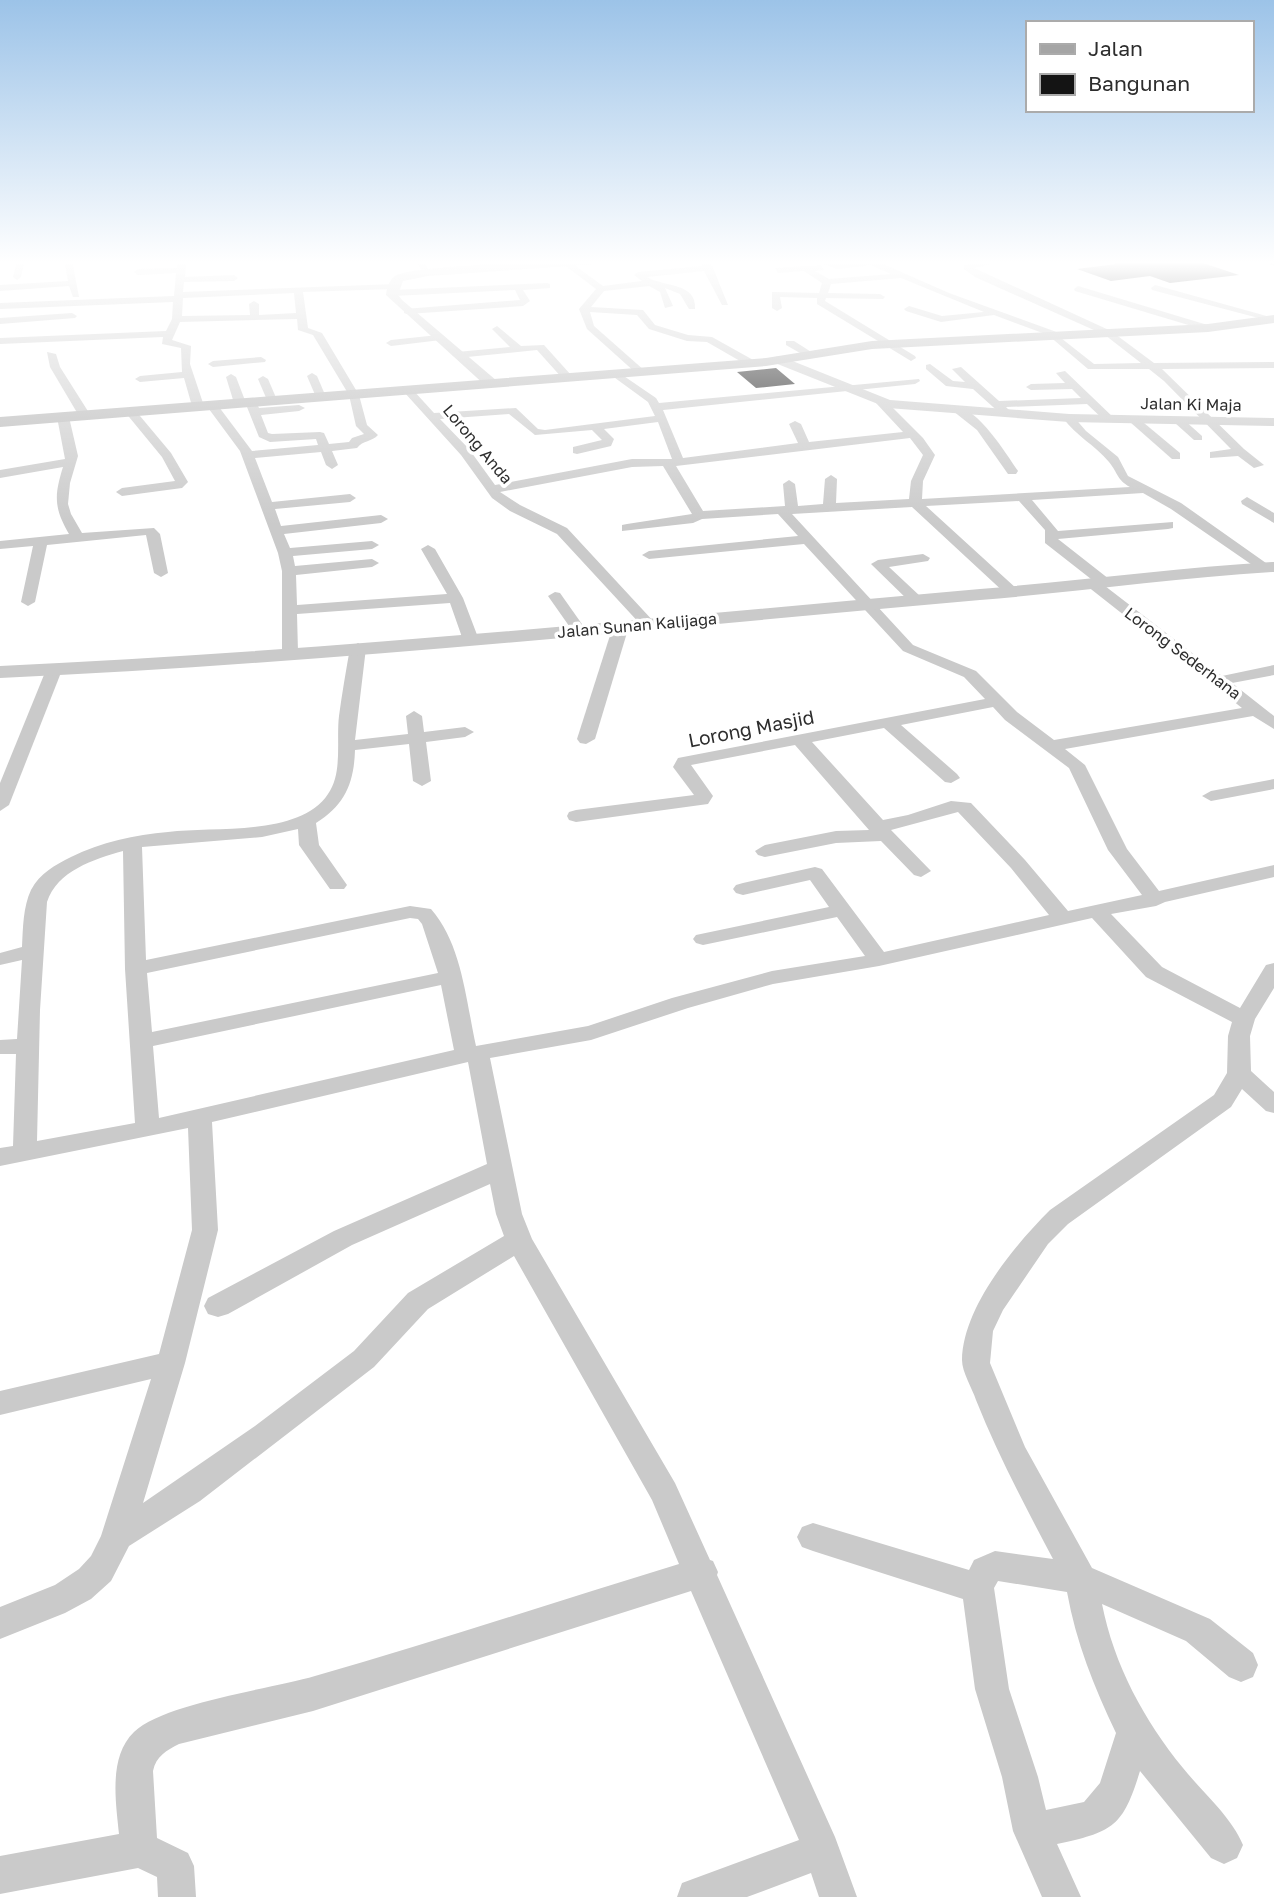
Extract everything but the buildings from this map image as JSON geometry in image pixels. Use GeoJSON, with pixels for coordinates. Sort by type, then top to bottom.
{"type":"FeatureCollection","features":[{"type":"Feature","properties":{"kind":"main road"},"geometry":{"type":"LineString","coordinates":[[0,422],[205,406],[249,406],[271,400],[410,392],[751,363],[857,349]]}},
{"type":"Feature","properties":{"kind":"street"},"geometry":{"type":"LineString","coordinates":[[187,349],[188,371],[205,406],[248,455],[285,553],[291,610],[290,652]]}},
{"type":"Feature","properties":{"kind":"street"},"geometry":{"type":"LineString","coordinates":[[248,455],[353,445],[356,440],[372,435],[362,426],[354,395],[326,349]]}},
{"type":"Feature","properties":{"kind":"street"},"geometry":{"type":"LineString","coordinates":[[450,349],[492,384]]}},
{"type":"Feature","properties":{"kind":"street"},"geometry":{"type":"LineString","coordinates":[[457,355],[512,349]]}},
{"type":"Feature","properties":{"kind":"street"},"geometry":{"type":"LineString","coordinates":[[542,349],[567,377]]}},
{"type":"Feature","properties":{"kind":"street"},"geometry":{"type":"LineString","coordinates":[[614,349],[640,371]]}},
{"type":"Feature","properties":{"kind":"street"},"geometry":{"type":"LineString","coordinates":[[726,349],[751,363]]}},
{"type":"Feature","properties":{"kind":"street"},"geometry":{"type":"LineString","coordinates":[[800,349],[811,355]]}},
{"type":"Feature","properties":{"kind":"street"},"geometry":{"type":"LineString","coordinates":[[897,349],[911,358]]}},
{"type":"Feature","properties":{"kind":"street"},"geometry":{"type":"LineString","coordinates":[[1070,349],[1090,367],[1274,365]]}},
{"type":"Feature","properties":{"kind":"street"},"geometry":{"type":"LineString","coordinates":[[1127,349],[1153,367],[1240,452],[1258,465]]}},
{"type":"Feature","properties":{"kind":"street"},"geometry":{"type":"LineString","coordinates":[[51,354],[55,367],[85,416]]}},
{"type":"Feature","properties":{"kind":"street"},"geometry":{"type":"LineString","coordinates":[[169,382],[212,360],[261,360]]}},
{"type":"Feature","properties":{"kind":"street","name":"Jalan Ki Maja"},"geometry":{"type":"LineString","coordinates":[[780,360],[882,403],[1002,409],[1069,418],[1274,422]]}},
{"type":"Feature","properties":{"kind":"street"},"geometry":{"type":"LineString","coordinates":[[158,366],[188,371]]}},
{"type":"Feature","properties":{"kind":"street"},"geometry":{"type":"LineString","coordinates":[[930,367],[950,384],[977,386]]}},
{"type":"Feature","properties":{"kind":"street"},"geometry":{"type":"LineString","coordinates":[[957,369],[1002,409],[1090,401]]}},
{"type":"Feature","properties":{"kind":"street"},"geometry":{"type":"LineString","coordinates":[[140,379],[188,371]]}},
{"type":"Feature","properties":{"kind":"street"},"geometry":{"type":"LineString","coordinates":[[615,373],[652,400],[662,418],[673,462],[686,497],[699,515]]}},
{"type":"Feature","properties":{"kind":"street"},"geometry":{"type":"LineString","coordinates":[[1061,373],[1109,419]]}},
{"type":"Feature","properties":{"kind":"street"},"geometry":{"type":"LineString","coordinates":[[312,376],[321,397]]}},
{"type":"Feature","properties":{"kind":"street"},"geometry":{"type":"LineString","coordinates":[[231,377],[266,437],[315,433],[320,435],[332,466]]}},
{"type":"Feature","properties":{"kind":"street"},"geometry":{"type":"LineString","coordinates":[[263,379],[271,400]]}},
{"type":"Feature","properties":{"kind":"street"},"geometry":{"type":"LineString","coordinates":[[656,407],[915,381]]}},
{"type":"Feature","properties":{"kind":"street"},"geometry":{"type":"LineString","coordinates":[[1031,387],[1074,386]]}},
{"type":"Feature","properties":{"kind":"street","name":"Lorong Anda"},"geometry":{"type":"LineString","coordinates":[[410,392],[465,452],[491,490],[515,509],[562,531],[647,623]]}},
{"type":"Feature","properties":{"kind":"street"},"geometry":{"type":"LineString","coordinates":[[882,403],[927,450],[929,458],[917,481],[915,503]]}},
{"type":"Feature","properties":{"kind":"street"},"geometry":{"type":"LineString","coordinates":[[249,406],[299,408]]}},
{"type":"Feature","properties":{"kind":"street"},"geometry":{"type":"LineString","coordinates":[[957,408],[981,428],[1013,471]]}},
{"type":"Feature","properties":{"kind":"street"},"geometry":{"type":"LineString","coordinates":[[433,416],[512,410],[538,433],[662,418]]}},
{"type":"Feature","properties":{"kind":"street"},"geometry":{"type":"LineString","coordinates":[[122,492],[178,485],[182,482],[167,456],[131,412]]}},
{"type":"Feature","properties":{"kind":"street"},"geometry":{"type":"LineString","coordinates":[[577,450],[607,444],[608,439],[580,412]]}},
{"type":"Feature","properties":{"kind":"street"},"geometry":{"type":"LineString","coordinates":[[63,417],[71,449],[62,504],[64,514],[77,537]]}},
{"type":"Feature","properties":{"kind":"street"},"geometry":{"type":"LineString","coordinates":[[1069,418],[1077,430],[1120,466],[1122,478]]}},
{"type":"Feature","properties":{"kind":"street"},"geometry":{"type":"LineString","coordinates":[[1134,420],[1176,456]]}},
{"type":"Feature","properties":{"kind":"street"},"geometry":{"type":"LineString","coordinates":[[1179,421],[1198,438]]}},
{"type":"Feature","properties":{"kind":"street"},"geometry":{"type":"LineString","coordinates":[[795,424],[805,446]]}},
{"type":"Feature","properties":{"kind":"street"},"geometry":{"type":"LineString","coordinates":[[491,490],[632,463],[673,462],[910,435]]}},
{"type":"Feature","properties":{"kind":"street"},"geometry":{"type":"LineString","coordinates":[[771,449],[780,464]]}},
{"type":"Feature","properties":{"kind":"street"},"geometry":{"type":"LineString","coordinates":[[1214,454],[1240,452]]}},
{"type":"Feature","properties":{"kind":"street"},"geometry":{"type":"LineString","coordinates":[[0,474],[70,462]]}},
{"type":"Feature","properties":{"kind":"street"},"geometry":{"type":"LineString","coordinates":[[1056,481],[1122,478],[1176,506],[1270,567]]}},
{"type":"Feature","properties":{"kind":"street"},"geometry":{"type":"LineString","coordinates":[[829,508],[831,479]]}},
{"type":"Feature","properties":{"kind":"street"},"geometry":{"type":"LineString","coordinates":[[789,484],[787,510],[809,540],[908,648],[970,674],[996,702],[1076,765],[1118,850],[1156,900]]}},
{"type":"Feature","properties":{"kind":"street"},"geometry":{"type":"LineString","coordinates":[[627,528],[693,519],[699,515],[1141,490]]}},
{"type":"Feature","properties":{"kind":"street"},"geometry":{"type":"LineString","coordinates":[[267,506],[350,498]]}},
{"type":"Feature","properties":{"kind":"street","name":"Lorong Sederhana"},"geometry":{"type":"LineString","coordinates":[[1023,498],[1052,529],[1054,532],[1050,536],[1055,545],[1098,583],[1274,724]]}},
{"type":"Feature","properties":{"kind":"street"},"geometry":{"type":"LineString","coordinates":[[1247,501],[1274,519]]}},
{"type":"Feature","properties":{"kind":"street"},"geometry":{"type":"LineString","coordinates":[[915,503],[1012,592]]}},
{"type":"Feature","properties":{"kind":"street"},"geometry":{"type":"LineString","coordinates":[[276,531],[381,519]]}},
{"type":"Feature","properties":{"kind":"street"},"geometry":{"type":"LineString","coordinates":[[1050,536],[1168,525]]}},
{"type":"Feature","properties":{"kind":"street"},"geometry":{"type":"LineString","coordinates":[[0,545],[149,531],[153,534],[161,573]]}},
{"type":"Feature","properties":{"kind":"street"},"geometry":{"type":"LineString","coordinates":[[28,602],[41,540]]}},
{"type":"Feature","properties":{"kind":"street"},"geometry":{"type":"LineString","coordinates":[[649,555],[809,540]]}},
{"type":"Feature","properties":{"kind":"street"},"geometry":{"type":"LineString","coordinates":[[285,553],[372,545]]}},
{"type":"Feature","properties":{"kind":"street"},"geometry":{"type":"LineString","coordinates":[[428,549],[456,598],[471,640]]}},
{"type":"Feature","properties":{"kind":"street"},"geometry":{"type":"LineString","coordinates":[[916,600],[878,564],[923,558]]}},
{"type":"Feature","properties":{"kind":"street"},"geometry":{"type":"LineString","coordinates":[[289,571],[372,563]]}},
{"type":"Feature","properties":{"kind":"street","name":"Jalan Sunan Kalijaga"},"geometry":{"type":"LineString","coordinates":[[0,672],[155,665],[290,652],[471,640],[1270,567]]}},
{"type":"Feature","properties":{"kind":"street"},"geometry":{"type":"LineString","coordinates":[[555,596],[579,630]]}},
{"type":"Feature","properties":{"kind":"street"},"geometry":{"type":"LineString","coordinates":[[291,610],[456,598]]}},
{"type":"Feature","properties":{"kind":"street"},"geometry":{"type":"LineString","coordinates":[[586,739],[621,626]]}},
{"type":"Feature","properties":{"kind":"street"},"geometry":{"type":"LineString","coordinates":[[25,1153],[27,1046],[33,951],[38,898],[44,884],[83,858],[132,843],[201,834],[249,832],[307,821],[323,813],[337,797],[344,782],[358,648]]}},
{"type":"Feature","properties":{"kind":"street"},"geometry":{"type":"LineString","coordinates":[[0,805],[54,670]]}},
{"type":"Feature","properties":{"kind":"street"},"geometry":{"type":"LineString","coordinates":[[1219,681],[1274,670]]}},
{"type":"Feature","properties":{"kind":"street","name":"Lorong Masjid"},"geometry":{"type":"LineString","coordinates":[[576,816],[702,800],[704,796],[682,767],[684,762],[996,702]]}},
{"type":"Feature","properties":{"kind":"street"},"geometry":{"type":"LineString","coordinates":[[1050,746],[1257,710]]}},
{"type":"Feature","properties":{"kind":"street"},"geometry":{"type":"LineString","coordinates":[[414,716],[422,781]]}},
{"type":"Feature","properties":{"kind":"street"},"geometry":{"type":"LineString","coordinates":[[888,723],[951,779]]}},
{"type":"Feature","properties":{"kind":"street"},"geometry":{"type":"LineString","coordinates":[[346,746],[465,732]]}},
{"type":"Feature","properties":{"kind":"street"},"geometry":{"type":"LineString","coordinates":[[800,740],[860,804],[880,831],[921,871]]}},
{"type":"Feature","properties":{"kind":"street"},"geometry":{"type":"LineString","coordinates":[[1211,796],[1274,784]]}},
{"type":"Feature","properties":{"kind":"street"},"geometry":{"type":"LineString","coordinates":[[765,851],[880,831],[936,809],[957,805],[964,807],[1018,864],[1064,920]]}},
{"type":"Feature","properties":{"kind":"street"},"geometry":{"type":"LineString","coordinates":[[307,821],[309,845],[337,885]]}},
{"type":"Feature","properties":{"kind":"street"},"geometry":{"type":"LineString","coordinates":[[132,843],[136,969],[148,1129]]}},
{"type":"Feature","properties":{"kind":"street"},"geometry":{"type":"LineString","coordinates":[[0,1157],[148,1129],[472,1054],[591,1033],[680,1003],[772,978],[878,960],[1274,872]]}},
{"type":"Feature","properties":{"kind":"street"},"geometry":{"type":"LineString","coordinates":[[743,889],[815,873],[878,960]]}},
{"type":"Feature","properties":{"kind":"street"},"geometry":{"type":"LineString","coordinates":[[703,939],[842,909]]}},
{"type":"Feature","properties":{"kind":"street"},"geometry":{"type":"LineString","coordinates":[[136,969],[420,912],[429,916],[472,1054],[509,1214],[519,1240],[664,1493],[702,1572],[822,1850],[838,1897]]}},
{"type":"Feature","properties":{"kind":"street"},"geometry":{"type":"LineString","coordinates":[[1099,913],[1154,972],[1244,1019]]}},
{"type":"Feature","properties":{"kind":"street"},"geometry":{"type":"LineString","coordinates":[[0,959],[33,951]]}},
{"type":"Feature","properties":{"kind":"street"},"geometry":{"type":"LineString","coordinates":[[1224,1845],[1133,1732],[1109,1681],[1090,1628],[1081,1578],[1012,1452],[976,1363],[979,1331],[992,1304],[1039,1237],[1059,1217],[1223,1101],[1239,1073],[1239,1037],[1244,1019],[1274,971]]}},
{"type":"Feature","properties":{"kind":"street"},"geometry":{"type":"LineString","coordinates":[[142,1041],[450,977]]}},
{"type":"Feature","properties":{"kind":"street"},"geometry":{"type":"LineString","coordinates":[[0,1047],[27,1046]]}},
{"type":"Feature","properties":{"kind":"street"},"geometry":{"type":"LineString","coordinates":[[1239,1073],[1274,1105]]}},
{"type":"Feature","properties":{"kind":"street"},"geometry":{"type":"LineString","coordinates":[[0,1623],[25,1614],[79,1587],[98,1572],[107,1560],[117,1536],[171,1363],[205,1230],[200,1117]]}},
{"type":"Feature","properties":{"kind":"street"},"geometry":{"type":"LineString","coordinates":[[218,1306],[343,1238],[500,1169]]}},
{"type":"Feature","properties":{"kind":"street"},"geometry":{"type":"LineString","coordinates":[[117,1536],[190,1491],[310,1402],[364,1359],[418,1301],[519,1240]]}},
{"type":"Feature","properties":{"kind":"street"},"geometry":{"type":"LineString","coordinates":[[0,1403],[171,1363]]}},
{"type":"Feature","properties":{"kind":"street"},"geometry":{"type":"LineString","coordinates":[[813,1537],[978,1588]]}},
{"type":"Feature","properties":{"kind":"street"},"geometry":{"type":"LineString","coordinates":[[1062,1897],[1032,1831],[1020,1777],[992,1689],[978,1588],[985,1571],[995,1566],[1008,1566],[1081,1578],[1198,1630],[1241,1665]]}},
{"type":"Feature","properties":{"kind":"street"},"geometry":{"type":"LineString","coordinates":[[139,1849],[134,1771],[140,1752],[157,1736],[178,1727],[313,1694],[702,1572]]}},
{"type":"Feature","properties":{"kind":"street"},"geometry":{"type":"LineString","coordinates":[[1032,1831],[1094,1818],[1115,1794],[1133,1732]]}},
{"type":"Feature","properties":{"kind":"street"},"geometry":{"type":"LineString","coordinates":[[0,1875],[139,1849],[175,1866],[177,1897]]}},
{"type":"Feature","properties":{"kind":"street"},"geometry":{"type":"LineString","coordinates":[[696,1897],[822,1850]]}}]}
